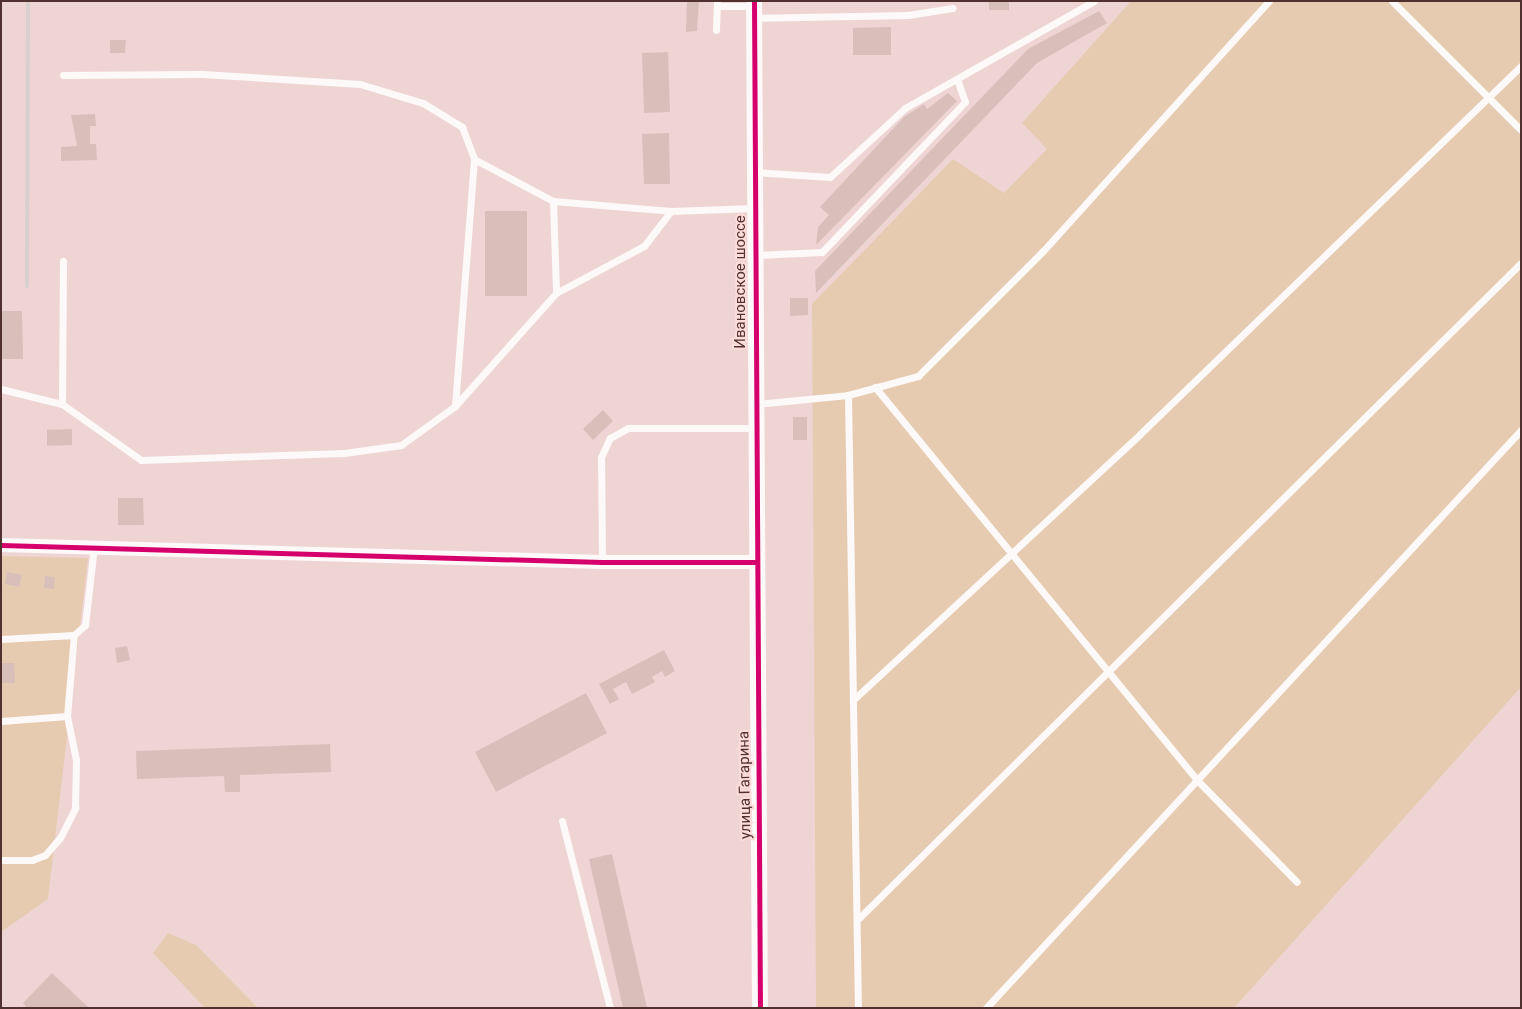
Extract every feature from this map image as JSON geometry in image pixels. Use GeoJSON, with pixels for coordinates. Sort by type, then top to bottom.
{"type":"FeatureCollection","features":[{"type":"Feature","properties":{"kind":"street","name":"Ивановское шоссе"},"geometry":{"type":"LineString","coordinates":[[754,8],[755,562]]}},
{"type":"Feature","properties":{"kind":"street"},"geometry":{"type":"LineString","coordinates":[[1,545],[94,546],[602,562],[755,562]]}},
{"type":"Feature","properties":{"kind":"street","name":"улица Гагарина"},"geometry":{"type":"LineString","coordinates":[[755,562],[760,1008]]}},
{"type":"Feature","properties":{"kind":"lane"},"geometry":{"type":"LineString","coordinates":[[754,172],[830,177],[905,108],[1094,1]]}},
{"type":"Feature","properties":{"kind":"lane"},"geometry":{"type":"LineString","coordinates":[[754,405],[848,395],[918,376],[1043,251],[1269,1]]}},
{"type":"Feature","properties":{"kind":"lane"},"geometry":{"type":"LineString","coordinates":[[1392,1],[1521,130]]}},
{"type":"Feature","properties":{"kind":"lane"},"geometry":{"type":"LineString","coordinates":[[716,30],[717,4],[754,8],[908,15],[952,8]]}},
{"type":"Feature","properties":{"kind":"lane"},"geometry":{"type":"LineString","coordinates":[[853,700],[1140,434],[1521,66]]}},
{"type":"Feature","properties":{"kind":"lane"},"geometry":{"type":"LineString","coordinates":[[63,75],[202,74],[360,84],[423,103],[462,127],[474,159],[456,406]]}},
{"type":"Feature","properties":{"kind":"lane"},"geometry":{"type":"LineString","coordinates":[[754,255],[822,252],[965,102],[957,78]]}},
{"type":"Feature","properties":{"kind":"lane"},"geometry":{"type":"LineString","coordinates":[[474,159],[553,201],[671,210],[754,208]]}},
{"type":"Feature","properties":{"kind":"lane"},"geometry":{"type":"LineString","coordinates":[[553,201],[556,293]]}},
{"type":"Feature","properties":{"kind":"lane"},"geometry":{"type":"LineString","coordinates":[[1,389],[62,404],[141,460],[344,453],[401,445],[456,406],[556,293],[644,246],[671,210]]}},
{"type":"Feature","properties":{"kind":"lane"},"geometry":{"type":"LineString","coordinates":[[62,404],[63,261]]}},
{"type":"Feature","properties":{"kind":"lane"},"geometry":{"type":"LineString","coordinates":[[857,920],[1521,263]]}},
{"type":"Feature","properties":{"kind":"lane"},"geometry":{"type":"LineString","coordinates":[[875,387],[1010,555],[1198,781],[1297,882]]}},
{"type":"Feature","properties":{"kind":"lane"},"geometry":{"type":"LineString","coordinates":[[848,395],[858,1008]]}},
{"type":"Feature","properties":{"kind":"lane"},"geometry":{"type":"LineString","coordinates":[[602,562],[601,457],[610,438],[628,428],[754,428]]}},
{"type":"Feature","properties":{"kind":"lane"},"geometry":{"type":"LineString","coordinates":[[986,1008],[1521,430]]}},
{"type":"Feature","properties":{"kind":"lane"},"geometry":{"type":"LineString","coordinates":[[1,639],[74,634],[85,624],[94,546]]}},
{"type":"Feature","properties":{"kind":"lane"},"geometry":{"type":"LineString","coordinates":[[1,860],[32,860],[45,855],[60,838],[75,808],[76,760],[66,716],[74,634]]}},
{"type":"Feature","properties":{"kind":"lane"},"geometry":{"type":"LineString","coordinates":[[1,721],[66,716]]}},
{"type":"Feature","properties":{"kind":"lane"},"geometry":{"type":"LineString","coordinates":[[562,821],[610,1008]]}},
{"type":"Feature","properties":{"kind":"shaded area"},"geometry":{"type":"Polygon","coordinates":[[[1131,1],[1521,1],[1521,687],[1234,1008],[816,1008],[812,304],[953,159],[1004,193],[1047,149],[1022,123],[1131,1]]]}},
{"type":"Feature","properties":{"kind":"shaded area"},"geometry":{"type":"Polygon","coordinates":[[[1,556],[88,558],[48,899],[1,932],[1,556]]]}},
{"type":"Feature","properties":{"kind":"shaded area"},"geometry":{"type":"Polygon","coordinates":[[[168,933],[196,945],[258,1008],[205,1008],[153,953],[168,933]]]}},
{"type":"Feature","properties":{"kind":"building"},"geometry":{"type":"Polygon","coordinates":[[[687,1],[699,1],[697,31],[686,32],[687,1]]]}},
{"type":"Feature","properties":{"kind":"building"},"geometry":{"type":"Polygon","coordinates":[[[989,1],[1009,1],[1009,10],[989,10],[989,1]]]}},
{"type":"Feature","properties":{"kind":"building"},"geometry":{"type":"Polygon","coordinates":[[[1099,11],[1107,23],[1037,63],[816,293],[815,271],[1028,49],[1099,11]]]}},
{"type":"Feature","properties":{"kind":"building"},"geometry":{"type":"Polygon","coordinates":[[[891,27],[891,55],[853,55],[853,28],[891,27]]]}},
{"type":"Feature","properties":{"kind":"building"},"geometry":{"type":"Polygon","coordinates":[[[110,40],[126,40],[125,53],[110,53],[110,40]]]}},
{"type":"Feature","properties":{"kind":"building"},"geometry":{"type":"Polygon","coordinates":[[[668,52],[670,112],[644,113],[642,53],[668,52]]]}},
{"type":"Feature","properties":{"kind":"building"},"geometry":{"type":"Polygon","coordinates":[[[948,93],[957,101],[816,245],[818,227],[829,215],[820,207],[904,117],[924,104],[927,109],[948,93]]]}},
{"type":"Feature","properties":{"kind":"building"},"geometry":{"type":"Polygon","coordinates":[[[95,114],[96,126],[90,126],[90,144],[96,144],[97,160],[61,161],[61,147],[77,146],[71,115],[95,114]]]}},
{"type":"Feature","properties":{"kind":"building"},"geometry":{"type":"Polygon","coordinates":[[[669,133],[670,184],[644,184],[642,134],[669,133]]]}},
{"type":"Feature","properties":{"kind":"building"},"geometry":{"type":"Polygon","coordinates":[[[485,211],[527,211],[527,296],[485,296],[485,211]]]}},
{"type":"Feature","properties":{"kind":"building"},"geometry":{"type":"Polygon","coordinates":[[[790,298],[808,298],[808,315],[790,316],[790,298]]]}},
{"type":"Feature","properties":{"kind":"building"},"geometry":{"type":"Polygon","coordinates":[[[1,311],[22,311],[23,359],[1,359],[1,311]]]}},
{"type":"Feature","properties":{"kind":"building"},"geometry":{"type":"Polygon","coordinates":[[[603,410],[613,421],[593,440],[583,429],[603,410]]]}},
{"type":"Feature","properties":{"kind":"building"},"geometry":{"type":"Polygon","coordinates":[[[793,417],[807,417],[807,440],[793,440],[793,417]]]}},
{"type":"Feature","properties":{"kind":"building"},"geometry":{"type":"Polygon","coordinates":[[[72,429],[72,445],[47,446],[47,430],[72,429]]]}},
{"type":"Feature","properties":{"kind":"building"},"geometry":{"type":"Polygon","coordinates":[[[118,498],[143,498],[144,525],[118,525],[118,498]]]}},
{"type":"Feature","properties":{"kind":"building"},"geometry":{"type":"Polygon","coordinates":[[[7,572],[22,575],[19,587],[5,584],[7,572]]]}},
{"type":"Feature","properties":{"kind":"building"},"geometry":{"type":"Polygon","coordinates":[[[45,576],[55,577],[54,589],[44,588],[45,576]]]}},
{"type":"Feature","properties":{"kind":"building"},"geometry":{"type":"Polygon","coordinates":[[[127,646],[130,660],[117,663],[115,648],[127,646]]]}},
{"type":"Feature","properties":{"kind":"building"},"geometry":{"type":"Polygon","coordinates":[[[664,650],[675,671],[665,677],[662,671],[652,677],[655,682],[632,694],[626,682],[613,689],[619,699],[610,704],[599,684],[664,650]]]}},
{"type":"Feature","properties":{"kind":"building"},"geometry":{"type":"Polygon","coordinates":[[[1,663],[14,663],[15,683],[1,683],[1,663]]]}},
{"type":"Feature","properties":{"kind":"building"},"geometry":{"type":"Polygon","coordinates":[[[586,693],[607,733],[496,792],[475,752],[586,693]]]}},
{"type":"Feature","properties":{"kind":"building"},"geometry":{"type":"Polygon","coordinates":[[[330,744],[331,772],[240,775],[240,792],[225,792],[224,776],[137,779],[136,751],[330,744]]]}},
{"type":"Feature","properties":{"kind":"building"},"geometry":{"type":"Polygon","coordinates":[[[612,854],[647,1008],[623,1008],[589,859],[612,854]]]}},
{"type":"Feature","properties":{"kind":"building"},"geometry":{"type":"Polygon","coordinates":[[[52,973],[89,1008],[27,1008],[23,1003],[52,973]]]}},
{"type":"Feature","properties":{"kind":"railway"},"geometry":{"type":"LineString","coordinates":[[27,286],[28,1]]}},
{"type":"Feature","properties":{"kind":"cycle path"},"geometry":{"type":"LineString","coordinates":[[754,1],[760,1008]]}},
{"type":"Feature","properties":{"kind":"cycle path"},"geometry":{"type":"LineString","coordinates":[[1,545],[602,562],[755,562]]}}]}
